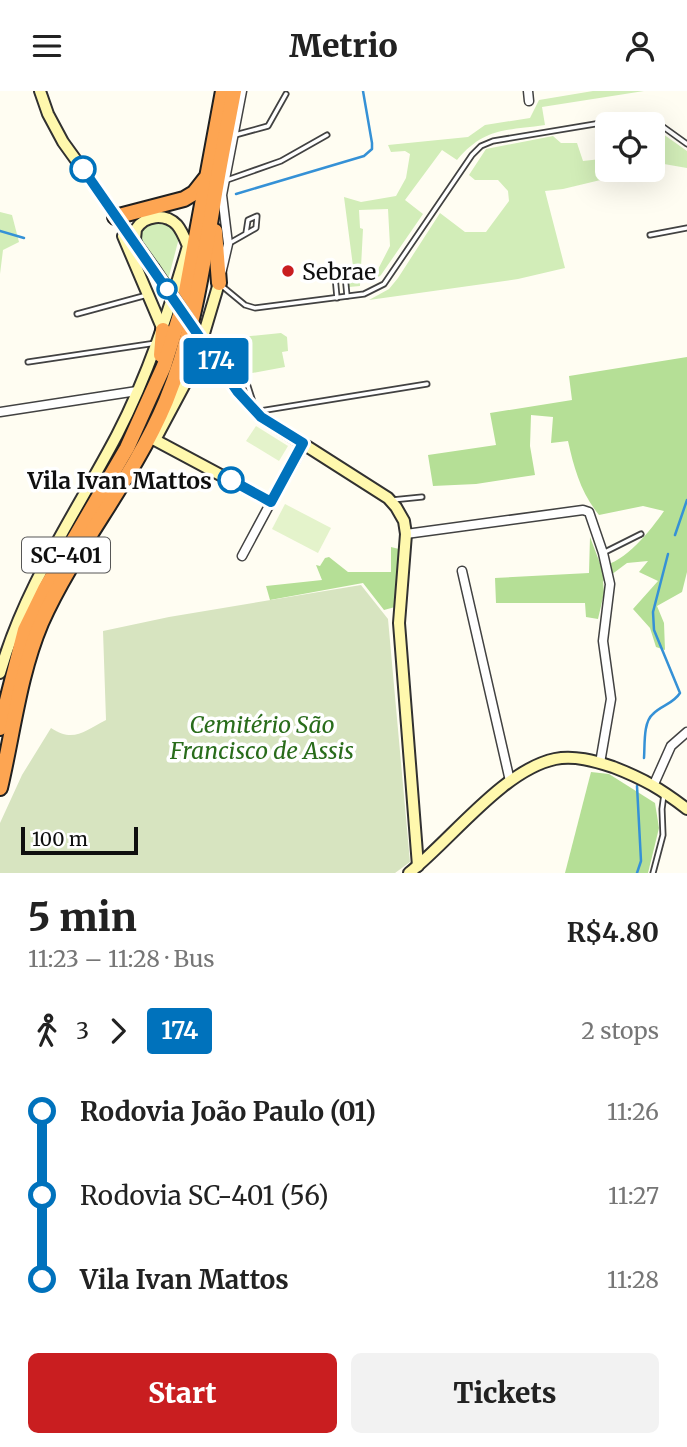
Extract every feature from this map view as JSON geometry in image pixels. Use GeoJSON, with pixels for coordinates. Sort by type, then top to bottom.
{"type":"FeatureCollection","features":[{"type":"Feature","properties":{"kind":"highway","name":"SC-401"},"geometry":{"type":"LineString","coordinates":[[0,729],[20,644],[34,610],[127,448],[164,366],[184,302],[223,91]]}},
{"type":"Feature","properties":{"kind":"highway","name":"SC-401"},"geometry":{"type":"LineString","coordinates":[[0,788],[24,676],[40,626],[65,577],[128,473],[163,408],[188,342],[234,91]]}},
{"type":"Feature","properties":{"kind":"highway"},"geometry":{"type":"LineString","coordinates":[[116,217],[190,196],[208,175]]}},
{"type":"Feature","properties":{"kind":"highway"},"geometry":{"type":"LineString","coordinates":[[213,205],[219,283]]}},
{"type":"Feature","properties":{"kind":"highway"},"geometry":{"type":"LineString","coordinates":[[188,246],[197,230]]}},
{"type":"Feature","properties":{"kind":"highway"},"geometry":{"type":"LineString","coordinates":[[153,390],[164,343],[161,336]]}},
{"type":"Feature","properties":{"kind":"highway"},"geometry":{"type":"LineString","coordinates":[[128,473],[155,440]]}},
{"type":"Feature","properties":{"kind":"main road"},"geometry":{"type":"LineString","coordinates":[[40,91],[61,138],[218,364],[256,412],[390,500],[404,521],[406,534],[399,623],[414,870]]}},
{"type":"Feature","properties":{"kind":"main road"},"geometry":{"type":"LineString","coordinates":[[116,217],[149,295],[161,336]]}},
{"type":"Feature","properties":{"kind":"main road"},"geometry":{"type":"LineString","coordinates":[[0,673],[14,628],[30,594],[118,433],[137,391],[161,336],[188,246],[177,226],[171,221],[156,217],[146,219],[138,225],[134,234],[137,247]]}},
{"type":"Feature","properties":{"kind":"main road"},"geometry":{"type":"LineString","coordinates":[[219,283],[194,367],[155,440],[271,502],[303,443]]}},
{"type":"Feature","properties":{"kind":"main road"},"geometry":{"type":"LineString","coordinates":[[414,870],[510,781],[533,767],[557,758],[569,757],[600,763],[654,784],[687,809]]}},
{"type":"Feature","properties":{"kind":"street"},"geometry":{"type":"LineString","coordinates":[[217,91],[217,124]]}},
{"type":"Feature","properties":{"kind":"street"},"geometry":{"type":"LineString","coordinates":[[219,283],[228,244],[222,195],[243,91]]}},
{"type":"Feature","properties":{"kind":"street"},"geometry":{"type":"LineString","coordinates":[[528,91],[529,101]]}},
{"type":"Feature","properties":{"kind":"street"},"geometry":{"type":"LineString","coordinates":[[0,412],[137,391]]}},
{"type":"Feature","properties":{"kind":"street"},"geometry":{"type":"LineString","coordinates":[[242,556],[271,502]]}},
{"type":"Feature","properties":{"kind":"street"},"geometry":{"type":"LineString","coordinates":[[406,534],[583,510],[589,512],[603,553],[610,585],[603,641],[611,699],[600,763]]}},
{"type":"Feature","properties":{"kind":"street"},"geometry":{"type":"LineString","coordinates":[[462,571],[491,678],[510,781]]}},
{"type":"Feature","properties":{"kind":"street"},"geometry":{"type":"LineString","coordinates":[[654,784],[671,746],[687,731]]}},
{"type":"Feature","properties":{"kind":"lane"},"geometry":{"type":"LineString","coordinates":[[234,135],[268,126],[286,94]]}},
{"type":"Feature","properties":{"kind":"lane"},"geometry":{"type":"LineString","coordinates":[[219,283],[245,305],[255,308],[364,294],[384,284],[472,155],[481,146],[493,141],[636,117],[655,121],[687,144]]}},
{"type":"Feature","properties":{"kind":"lane"},"geometry":{"type":"LineString","coordinates":[[225,181],[281,161],[327,135]]}},
{"type":"Feature","properties":{"kind":"lane"},"geometry":{"type":"LineString","coordinates":[[228,244],[256,228],[257,216],[248,220],[246,233]]}},
{"type":"Feature","properties":{"kind":"lane"},"geometry":{"type":"LineString","coordinates":[[650,235],[687,228]]}},
{"type":"Feature","properties":{"kind":"lane"},"geometry":{"type":"LineString","coordinates":[[345,275],[347,296]]}},
{"type":"Feature","properties":{"kind":"lane"},"geometry":{"type":"LineString","coordinates":[[335,276],[337,298]]}},
{"type":"Feature","properties":{"kind":"lane"},"geometry":{"type":"LineString","coordinates":[[76,314],[149,295]]}},
{"type":"Feature","properties":{"kind":"lane"},"geometry":{"type":"LineString","coordinates":[[28,362],[161,336]]}},
{"type":"Feature","properties":{"kind":"lane"},"geometry":{"type":"LineString","coordinates":[[246,380],[256,412],[427,384]]}},
{"type":"Feature","properties":{"kind":"lane"},"geometry":{"type":"LineString","coordinates":[[390,500],[422,497]]}},
{"type":"Feature","properties":{"kind":"lane"},"geometry":{"type":"LineString","coordinates":[[603,553],[632,541],[641,534]]}},
{"type":"Feature","properties":{"kind":"lane"},"geometry":{"type":"LineString","coordinates":[[653,873],[663,835],[662,809],[665,792]]}},
{"type":"Feature","properties":{"kind":"green space"},"geometry":{"type":"Polygon","coordinates":[[[593,91],[644,91],[542,107],[545,125],[496,132],[477,141],[457,160],[442,150],[405,200],[423,214],[381,275],[371,283],[390,246],[388,209],[359,210],[360,228],[363,229],[360,286],[349,287],[348,275],[354,274],[344,197],[361,202],[396,196],[406,178],[410,154],[405,151],[391,152],[388,145],[468,137],[485,125],[530,118],[539,100],[593,91]]]}},
{"type":"Feature","properties":{"kind":"green space"},"geometry":{"type":"Polygon","coordinates":[[[665,135],[687,151],[687,168],[665,164],[665,135]]]}},
{"type":"Feature","properties":{"kind":"green space"},"geometry":{"type":"Polygon","coordinates":[[[553,136],[561,143],[577,143],[583,161],[595,160],[595,181],[545,191],[565,268],[518,279],[369,300],[389,289],[398,278],[440,213],[465,232],[486,232],[509,201],[508,191],[498,180],[475,180],[469,175],[486,149],[553,136]]]}},
{"type":"Feature","properties":{"kind":"green space"},"geometry":{"type":"Polygon","coordinates":[[[0,212],[12,215],[19,242],[3,250],[0,274],[0,212]]]}},
{"type":"Feature","properties":{"kind":"green space"},"geometry":{"type":"Polygon","coordinates":[[[157,222],[172,227],[179,238],[168,280],[147,255],[141,240],[143,226],[157,222]]]}},
{"type":"Feature","properties":{"kind":"green space"},"geometry":{"type":"Polygon","coordinates":[[[281,333],[287,337],[288,351],[282,352],[285,367],[247,374],[230,338],[281,333]]]}},
{"type":"Feature","properties":{"kind":"green space"},"geometry":{"type":"Polygon","coordinates":[[[687,357],[687,572],[682,592],[657,606],[664,623],[665,650],[656,647],[650,628],[633,609],[658,581],[639,572],[648,561],[627,563],[603,581],[604,593],[598,619],[586,617],[585,603],[496,603],[495,578],[589,573],[590,537],[601,566],[610,564],[637,544],[664,511],[643,506],[599,515],[579,480],[568,441],[551,443],[553,417],[531,415],[530,446],[535,475],[476,484],[433,486],[428,455],[496,445],[490,413],[572,400],[569,376],[687,357]]]}},
{"type":"Feature","properties":{"kind":"green space"},"geometry":{"type":"Polygon","coordinates":[[[256,426],[288,446],[279,461],[246,441],[256,426]]]}},
{"type":"Feature","properties":{"kind":"green space"},"geometry":{"type":"Polygon","coordinates":[[[285,504],[331,528],[318,553],[272,529],[285,504]]]}},
{"type":"Feature","properties":{"kind":"green space"},"geometry":{"type":"Polygon","coordinates":[[[391,547],[399,549],[395,607],[384,610],[363,583],[270,600],[266,586],[322,580],[316,565],[320,566],[325,558],[329,557],[348,572],[391,572],[391,547]]]}},
{"type":"Feature","properties":{"kind":"green space","name":"Cemitério São Francisco de Assis"},"geometry":{"type":"Polygon","coordinates":[[[361,585],[388,619],[410,862],[395,873],[0,873],[0,823],[22,775],[51,728],[66,735],[73,735],[106,720],[103,631],[169,617],[361,585]]]}},
{"type":"Feature","properties":{"kind":"green space"},"geometry":{"type":"Polygon","coordinates":[[[591,772],[609,774],[655,803],[659,828],[648,873],[565,873],[591,772]]]}},
{"type":"Feature","properties":{"kind":"waterway"},"geometry":{"type":"LineString","coordinates":[[236,194],[364,156],[372,149],[372,143],[363,91]]}},
{"type":"Feature","properties":{"kind":"waterway"},"geometry":{"type":"LineString","coordinates":[[0,231],[24,238]]}},
{"type":"Feature","properties":{"kind":"waterway"},"geometry":{"type":"LineString","coordinates":[[675,535],[687,500]]}},
{"type":"Feature","properties":{"kind":"waterway"},"geometry":{"type":"LineString","coordinates":[[644,758],[645,734],[650,718],[680,693],[654,630],[653,612],[668,554]]}},
{"type":"Feature","properties":{"kind":"waterway"},"geometry":{"type":"LineString","coordinates":[[637,786],[641,861],[637,873]]}},
{"type":"Feature","properties":{"kind":"bus line","name":"174"},"geometry":{"type":"LineString","coordinates":[[83,169],[237,391],[261,417],[303,443],[271,502],[231,480]]}},
{"type":"Feature","properties":{"kind":"place","name":"Sebrae"},"geometry":{"type":"Point","coordinates":[288,271]}},
{"type":"Feature","properties":{"kind":"place","name":"Vila Ivan Mattos"},"geometry":{"type":"Point","coordinates":[231,480]}}]}
